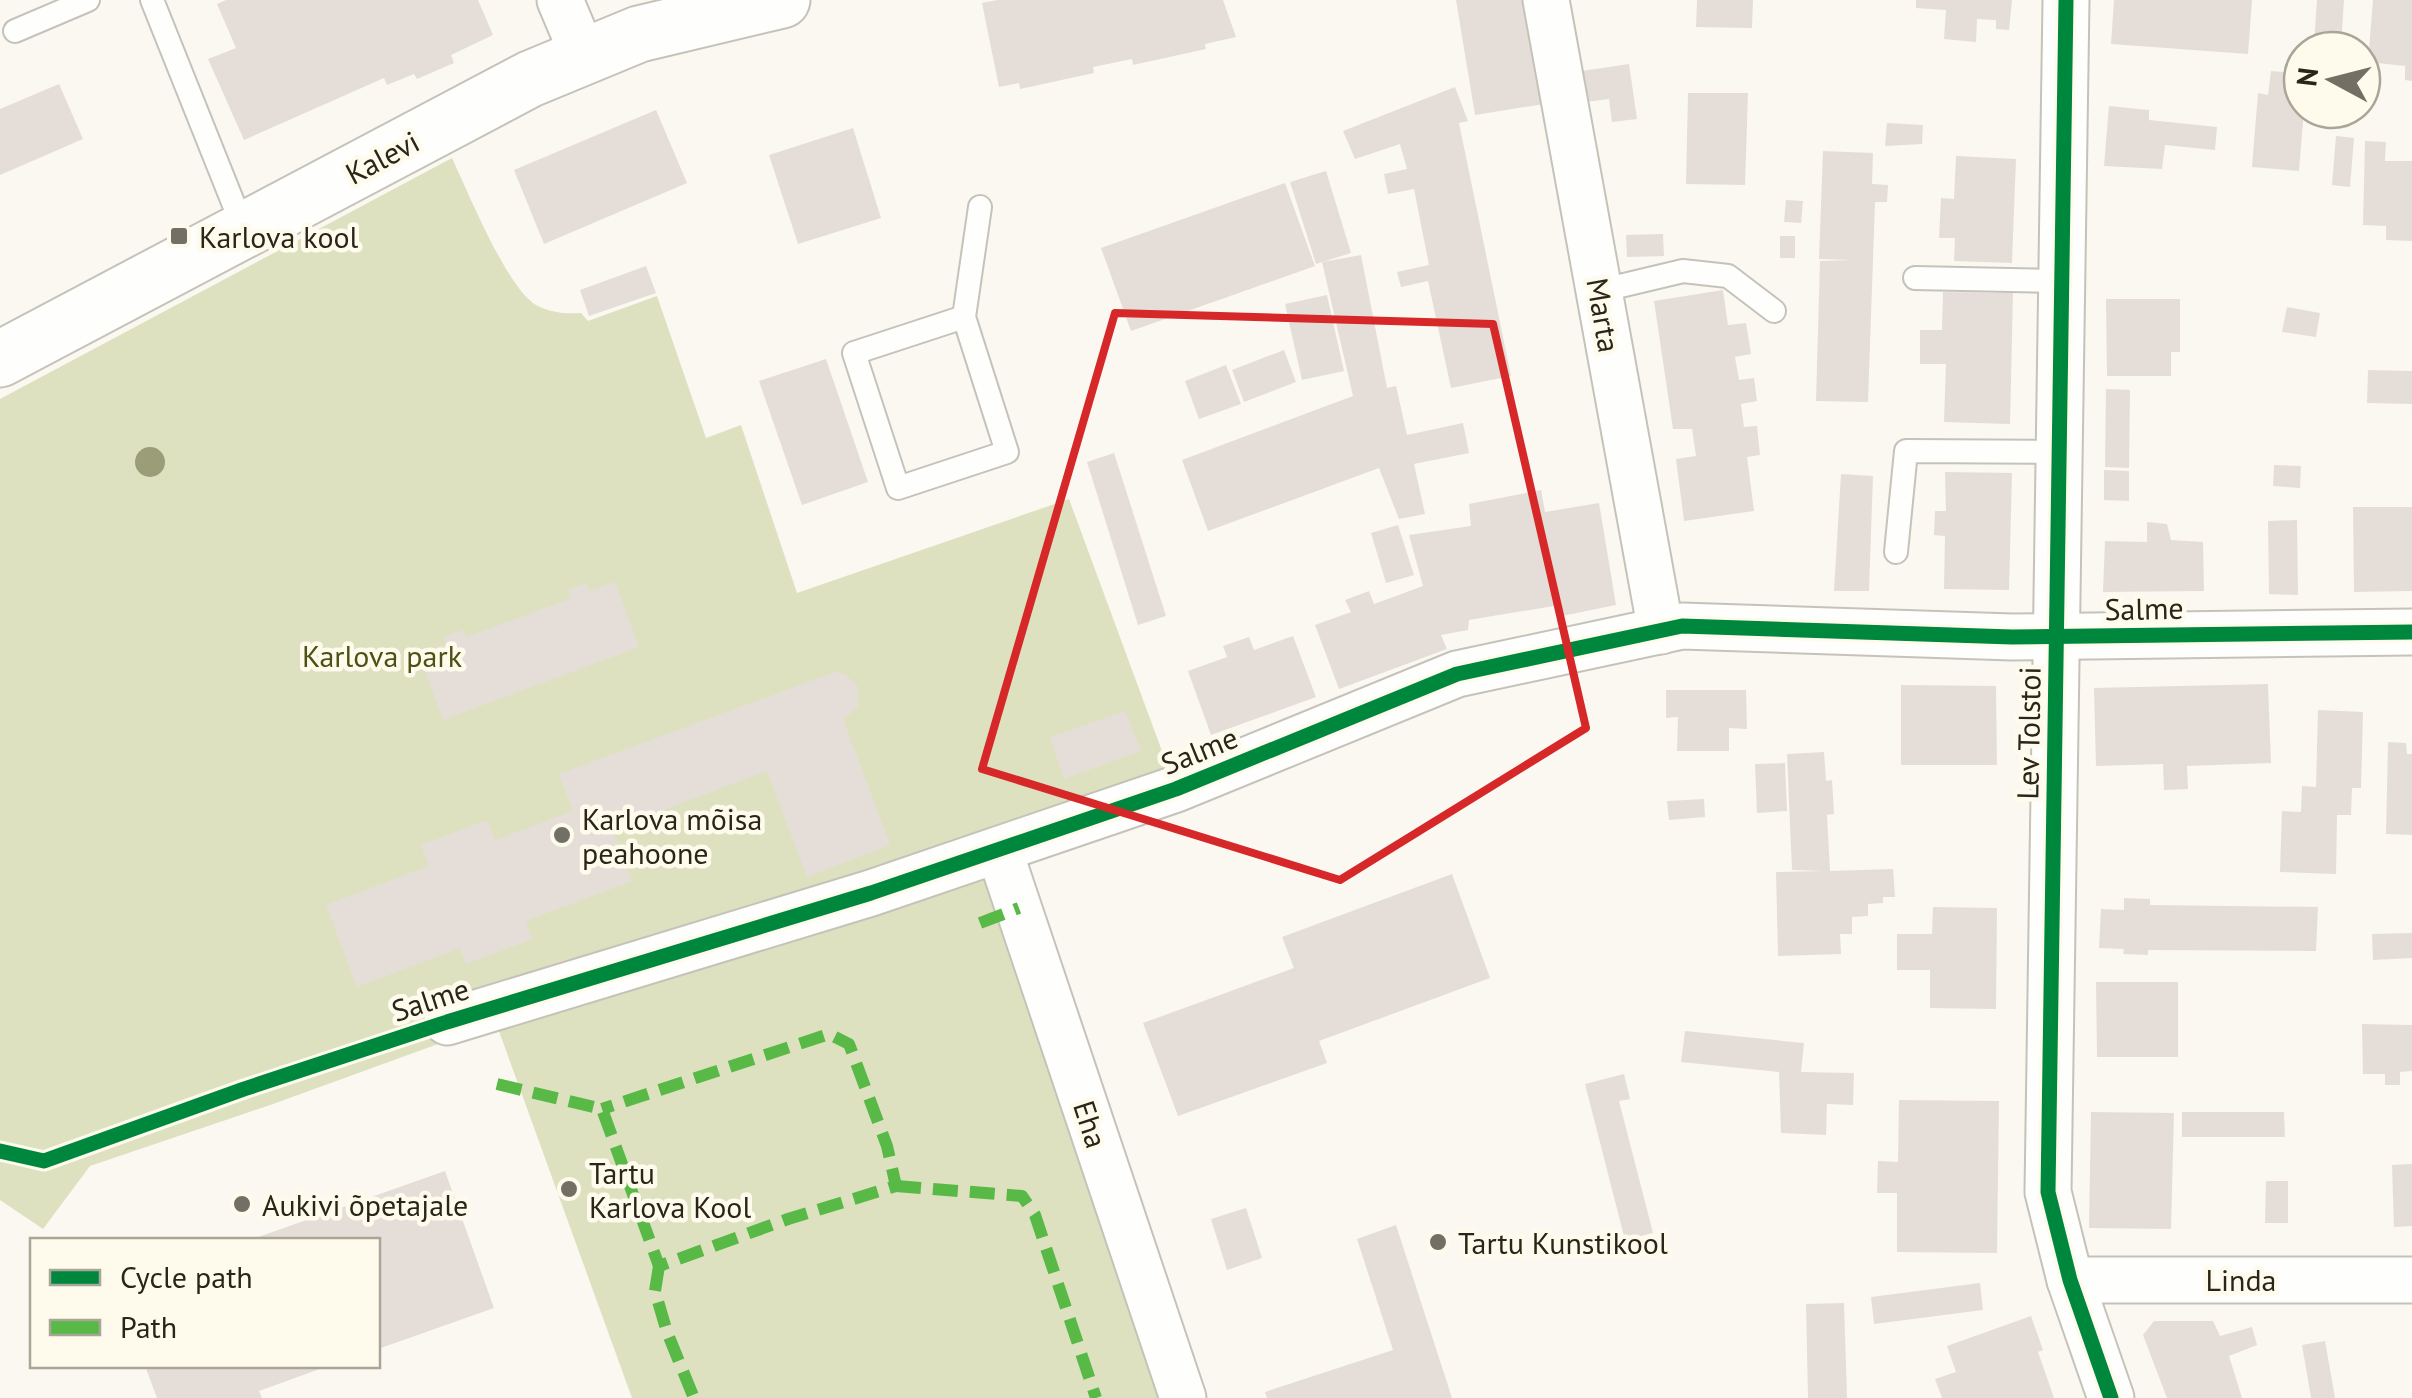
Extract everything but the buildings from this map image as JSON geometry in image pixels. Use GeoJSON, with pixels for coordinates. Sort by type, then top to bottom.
{"type":"FeatureCollection","features":[{"type":"Feature","properties":{"kind":"street"},"geometry":{"type":"LineString","coordinates":[[560,0],[584,57]]}},
{"type":"Feature","properties":{"kind":"street","name":"Kalevi"},"geometry":{"type":"LineString","coordinates":[[0,359],[530,79],[639,34],[782,0]]}},
{"type":"Feature","properties":{"kind":"street","name":"Marta"},"geometry":{"type":"LineString","coordinates":[[1546,0],[1661,631]]}},
{"type":"Feature","properties":{"kind":"street","name":"Lev Tolstoi"},"geometry":{"type":"LineString","coordinates":[[2066,0],[2048,1192],[2070,1280],[2111,1398]]}},
{"type":"Feature","properties":{"kind":"street","name":"Salme"},"geometry":{"type":"LineString","coordinates":[[447,1022],[1000,850],[1176,789],[1457,674],[1682,626],[2058,636],[2412,632]]}},
{"type":"Feature","properties":{"kind":"street","name":"Eha"},"geometry":{"type":"LineString","coordinates":[[1000,850],[1183,1398]]}},
{"type":"Feature","properties":{"kind":"street","name":"Linda"},"geometry":{"type":"LineString","coordinates":[[2070,1280],[2412,1280]]}},
{"type":"Feature","properties":{"kind":"lane"},"geometry":{"type":"LineString","coordinates":[[15,32],[88,0]]}},
{"type":"Feature","properties":{"kind":"lane"},"geometry":{"type":"LineString","coordinates":[[152,0],[244,230]]}},
{"type":"Feature","properties":{"kind":"lane"},"geometry":{"type":"LineString","coordinates":[[964,316],[854,353],[898,488],[1008,452],[964,316],[980,206]]}},
{"type":"Feature","properties":{"kind":"lane"},"geometry":{"type":"LineString","coordinates":[[1599,291],[1683,271],[1728,276],[1774,310]]}},
{"type":"Feature","properties":{"kind":"lane"},"geometry":{"type":"LineString","coordinates":[[1914,278],[2062,282]]}},
{"type":"Feature","properties":{"kind":"lane"},"geometry":{"type":"LineString","coordinates":[[1896,552],[1906,451],[2060,452]]}},
{"type":"Feature","properties":{"kind":"highlighted area"},"geometry":{"type":"Polygon","coordinates":[[[1115,313],[1493,324],[1586,728],[1340,880],[982,769],[1115,313]]]}},
{"type":"Feature","properties":{"kind":"green space","name":"Karlova park"},"geometry":{"type":"Polygon","coordinates":[[[452,158],[501,260],[536,305],[581,313],[588,321],[657,296],[706,438],[741,425],[797,593],[1069,499],[1176,789],[1000,849],[1183,1398],[632,1398],[496,1023],[90,1166],[43,1229],[0,1200],[0,399],[452,158]]]}},
{"type":"Feature","properties":{"kind":"marked path"},"geometry":{"type":"LineString","coordinates":[[980,923],[1019,908]]}},
{"type":"Feature","properties":{"kind":"marked path"},"geometry":{"type":"LineString","coordinates":[[497,1084],[602,1109],[659,1266],[788,1219],[896,1186],[887,1146],[849,1044],[829,1034],[602,1109]]}},
{"type":"Feature","properties":{"kind":"marked path"},"geometry":{"type":"LineString","coordinates":[[896,1186],[1022,1196],[1035,1215],[1096,1398]]}},
{"type":"Feature","properties":{"kind":"marked path"},"geometry":{"type":"LineString","coordinates":[[659,1266],[655,1291],[694,1398]]}},
{"type":"Feature","properties":{"kind":"cycle path"},"geometry":{"type":"LineString","coordinates":[[2066,0],[2048,1192],[2070,1280],[2111,1398]]}},
{"type":"Feature","properties":{"kind":"cycle path"},"geometry":{"type":"LineString","coordinates":[[0,1151],[44,1161],[447,1022],[871,893],[1176,789],[1457,674],[1682,626],[2012,637],[2412,632]]}},
{"type":"Feature","properties":{"kind":"place","name":"Karlova kool"},"geometry":{"type":"Point","coordinates":[179,236]}},
{"type":"Feature","properties":{"kind":"place","name":"Karlova mõisa peahoone"},"geometry":{"type":"Point","coordinates":[562,835]}},
{"type":"Feature","properties":{"kind":"place","name":"Tartu Karlova Kool"},"geometry":{"type":"Point","coordinates":[569,1189]}},
{"type":"Feature","properties":{"kind":"place","name":"Aukivi õpetajale"},"geometry":{"type":"Point","coordinates":[242,1204]}},
{"type":"Feature","properties":{"kind":"place","name":"Tartu Kunstikool"},"geometry":{"type":"Point","coordinates":[1438,1242]}}]}
